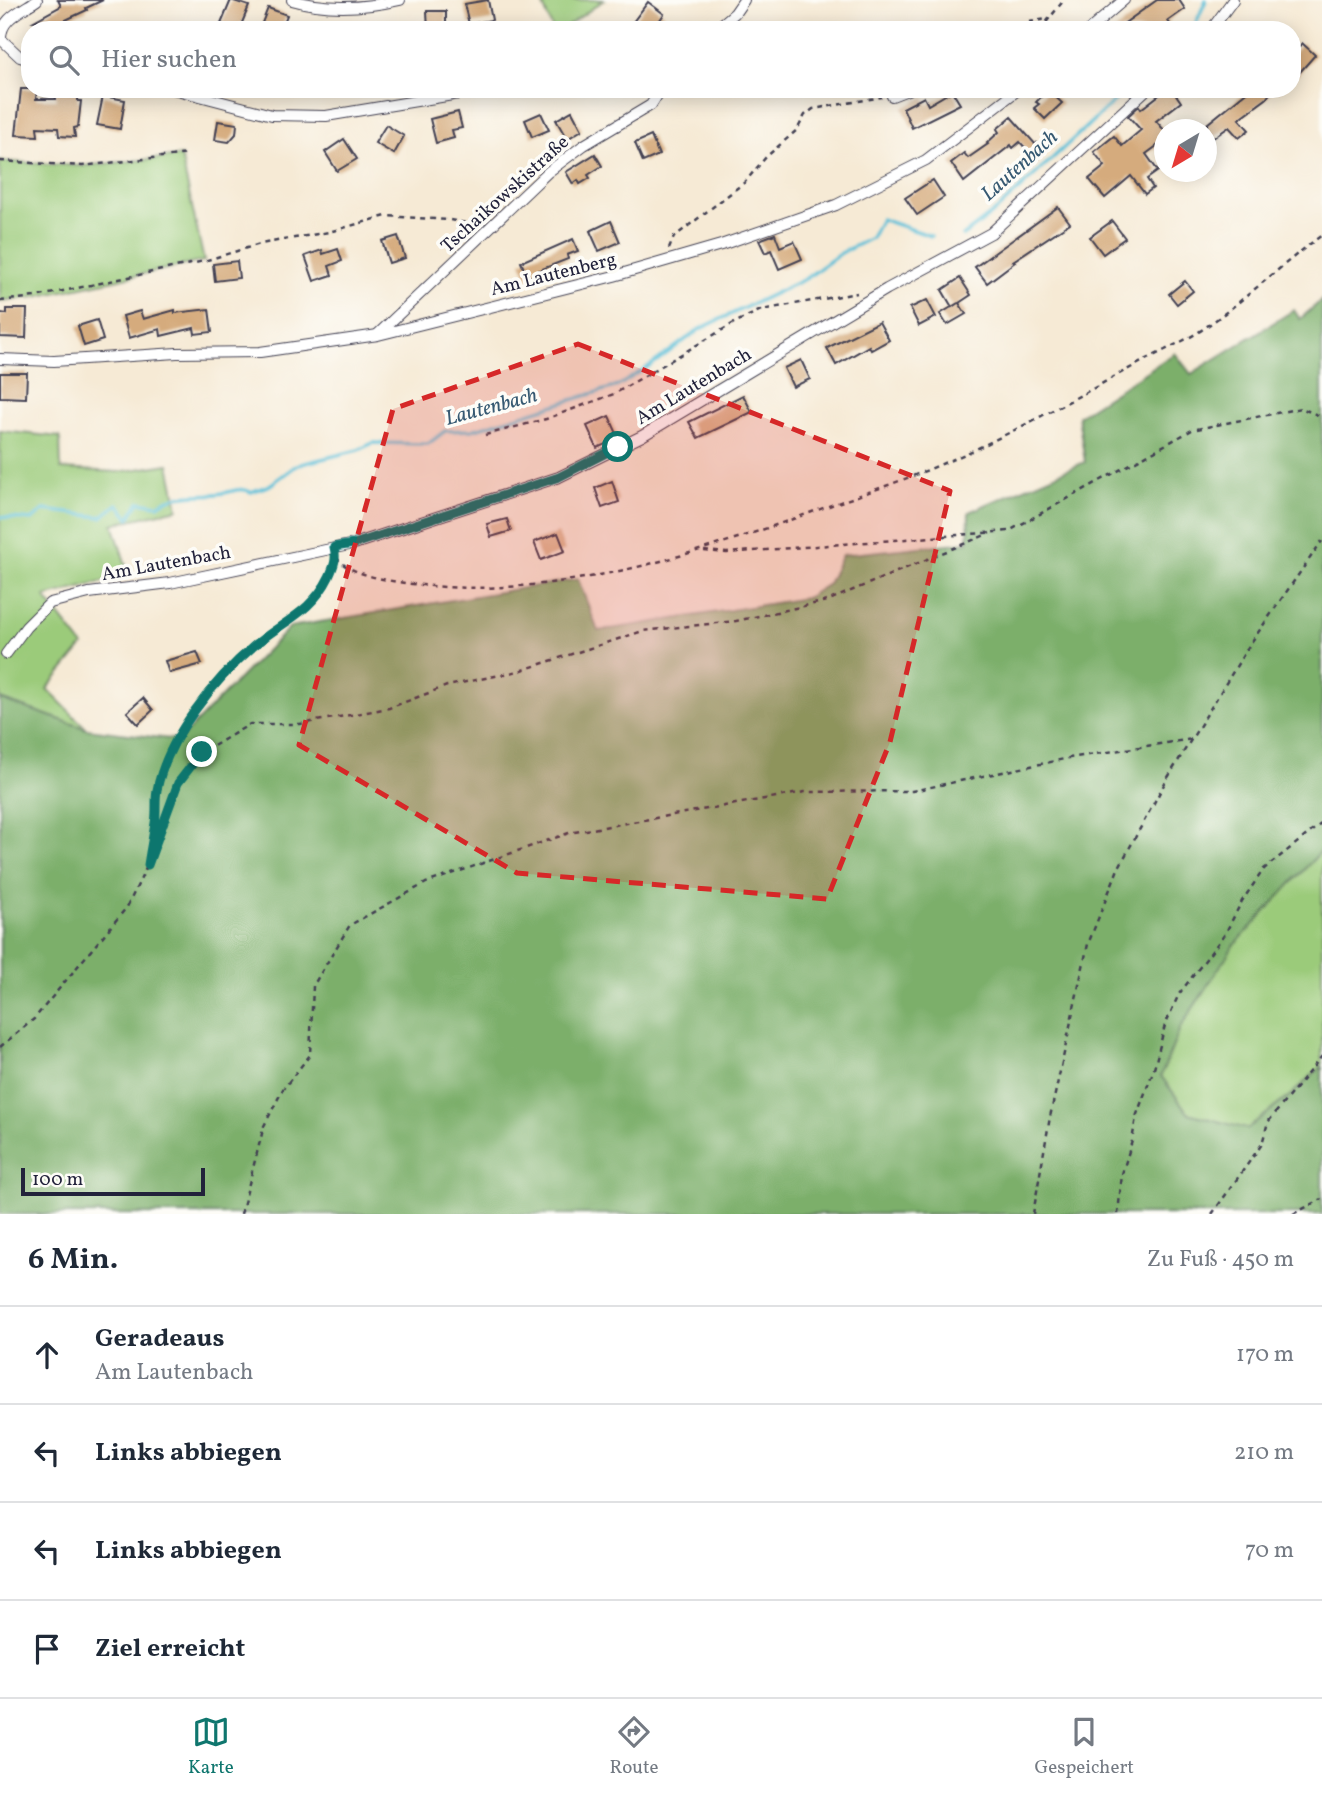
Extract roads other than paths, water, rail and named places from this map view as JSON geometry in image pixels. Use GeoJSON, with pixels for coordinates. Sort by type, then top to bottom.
{"type":"FeatureCollection","features":[{"type":"Feature","properties":{"kind":"street"},"geometry":{"type":"LineString","coordinates":[[21,57],[1,39],[1,30],[6,21],[37,0]]}},
{"type":"Feature","properties":{"kind":"street"},"geometry":{"type":"LineString","coordinates":[[292,0],[323,6],[372,6],[400,0]]}},
{"type":"Feature","properties":{"kind":"street"},"geometry":{"type":"LineString","coordinates":[[726,21],[744,0]]}},
{"type":"Feature","properties":{"kind":"street"},"geometry":{"type":"LineString","coordinates":[[1100,21],[1124,0]]}},
{"type":"Feature","properties":{"kind":"street"},"geometry":{"type":"LineString","coordinates":[[1218,21],[1233,0]]}},
{"type":"Feature","properties":{"kind":"street"},"geometry":{"type":"LineString","coordinates":[[207,98],[272,115],[326,116],[435,98]]}},
{"type":"Feature","properties":{"kind":"street","name":"Tschaikowskistraße"},"geometry":{"type":"LineString","coordinates":[[377,335],[548,172],[584,145],[651,105],[655,98]]}},
{"type":"Feature","properties":{"kind":"street","name":"Am Lautenberg"},"geometry":{"type":"LineString","coordinates":[[0,359],[54,361],[177,353],[260,352],[377,335],[614,276],[721,245],[836,205],[926,160],[1008,98]]}},
{"type":"Feature","properties":{"kind":"street","name":"Am Lautenbach"},"geometry":{"type":"LineString","coordinates":[[6,654],[26,627],[50,603],[89,593],[170,583],[354,544],[559,477],[642,436],[887,289],[991,233],[1137,98]]}},
{"type":"Feature","properties":{"kind":"waterway","name":"Lautenbach"},"geometry":{"type":"LineString","coordinates":[[1197,21],[1206,0]]}},
{"type":"Feature","properties":{"kind":"waterway","name":"Lautenbach"},"geometry":{"type":"LineString","coordinates":[[963,236],[997,210],[1117,98]]}},
{"type":"Feature","properties":{"kind":"waterway","name":"Lautenbach"},"geometry":{"type":"LineString","coordinates":[[0,517],[32,520],[44,510],[101,517],[118,504],[129,518],[139,502],[158,505],[181,496],[241,490],[251,492],[270,485],[297,465],[358,450],[373,443],[428,444],[445,431],[472,430],[618,386],[700,329],[805,279],[841,253],[871,238],[881,219],[931,236]]}}]}
